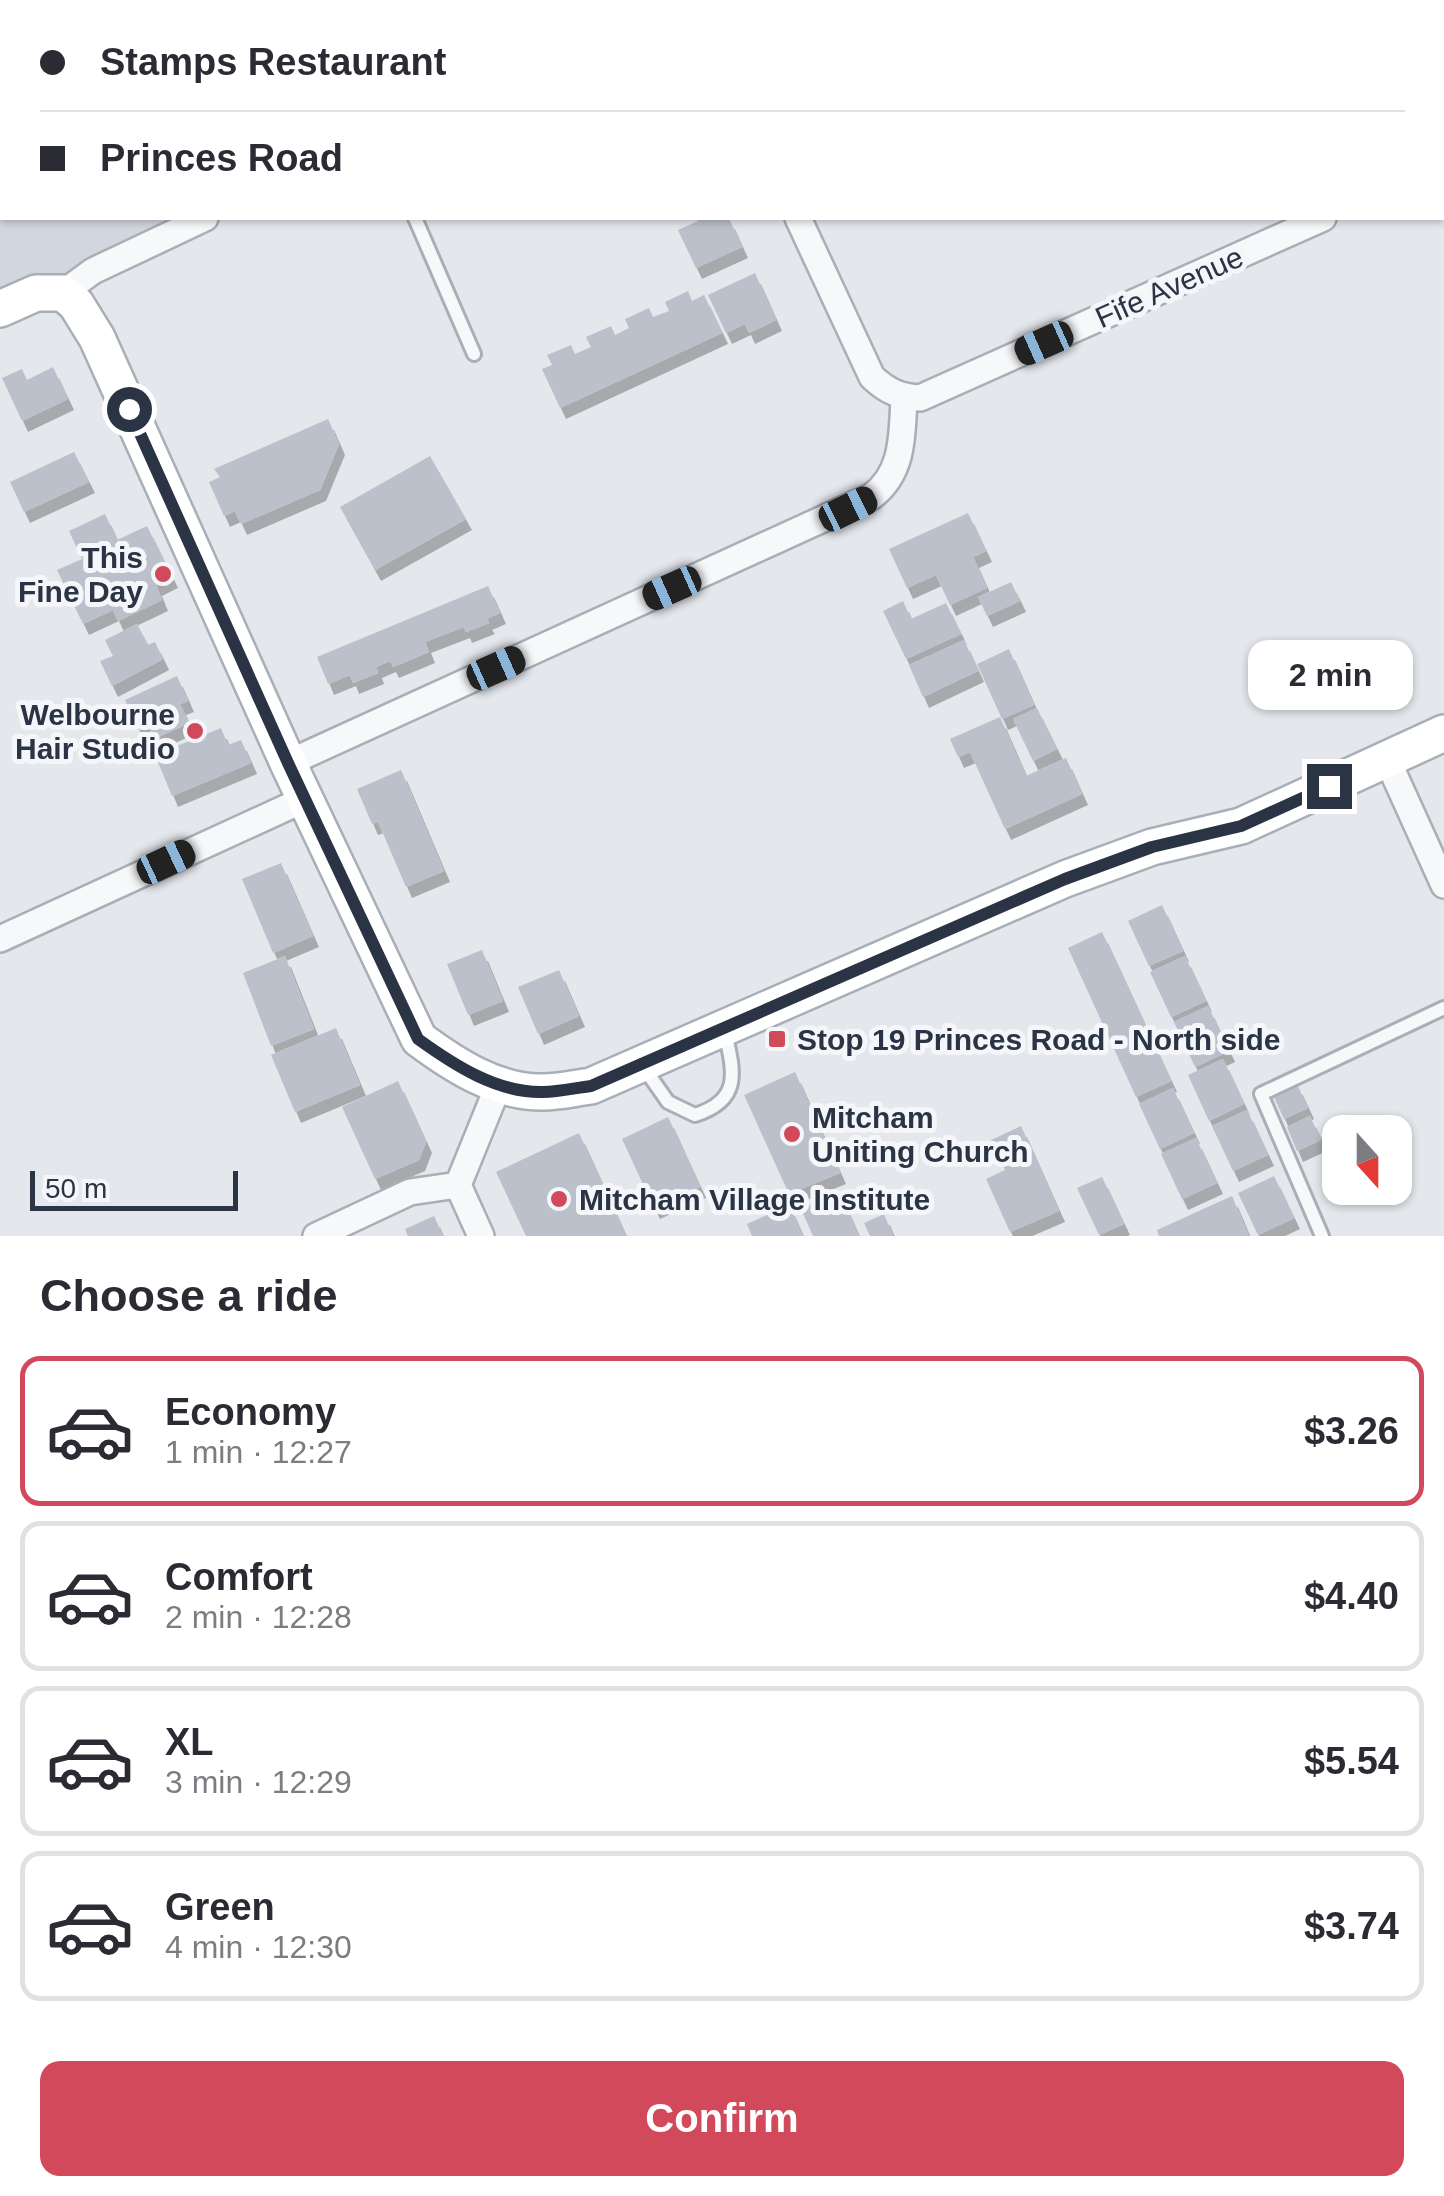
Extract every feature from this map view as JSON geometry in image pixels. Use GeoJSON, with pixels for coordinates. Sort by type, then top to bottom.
{"type":"FeatureCollection","features":[{"type":"Feature","properties":{"kind":"street"},"geometry":{"type":"LineString","coordinates":[[69,299],[93,271],[201,220]]}},
{"type":"Feature","properties":{"kind":"street"},"geometry":{"type":"LineString","coordinates":[[288,763],[871,497],[886,486],[895,471],[904,397],[885,389],[872,377],[799,220]]}},
{"type":"Feature","properties":{"kind":"street","name":"Fife Avenue"},"geometry":{"type":"LineString","coordinates":[[904,397],[920,398],[940,390],[1319,220]]}},
{"type":"Feature","properties":{"kind":"street"},"geometry":{"type":"LineString","coordinates":[[0,309],[36,293],[69,299],[97,338],[288,763],[418,1039],[455,1066],[499,1084],[540,1092],[591,1086],[1065,879],[1152,847],[1241,826],[1444,734]]}},
{"type":"Feature","properties":{"kind":"street"},"geometry":{"type":"LineString","coordinates":[[1387,759],[1444,885]]}},
{"type":"Feature","properties":{"kind":"street"},"geometry":{"type":"LineString","coordinates":[[0,938],[305,799]]}},
{"type":"Feature","properties":{"kind":"street"},"geometry":{"type":"LineString","coordinates":[[481,1236],[458,1185],[499,1084]]}},
{"type":"Feature","properties":{"kind":"street"},"geometry":{"type":"LineString","coordinates":[[316,1236],[410,1192],[458,1185]]}},
{"type":"Feature","properties":{"kind":"lane"},"geometry":{"type":"LineString","coordinates":[[416,220],[474,354]]}},
{"type":"Feature","properties":{"kind":"lane"},"geometry":{"type":"LineString","coordinates":[[1322,1236],[1260,1094],[1444,1008]]}},
{"type":"Feature","properties":{"kind":"lane"},"geometry":{"type":"LineString","coordinates":[[642,1065],[668,1102],[695,1115],[719,1106],[729,1092],[734,1070],[725,1029]]}},
{"type":"Feature","properties":{"kind":"shaded area"},"geometry":{"type":"Polygon","coordinates":[[[0,220],[200,220],[0,309],[0,220]]]}},
{"type":"Feature","properties":{"kind":"building"},"geometry":{"type":"Polygon","coordinates":[[[730,220],[742,247],[696,268],[678,230],[698,221],[730,220]]]}},
{"type":"Feature","properties":{"kind":"building"},"geometry":{"type":"Polygon","coordinates":[[[755,273],[776,320],[749,333],[745,324],[726,333],[708,295],[755,273]]]}},
{"type":"Feature","properties":{"kind":"building"},"geometry":{"type":"Polygon","coordinates":[[[688,291],[692,301],[704,295],[722,333],[560,408],[542,369],[552,365],[547,355],[571,345],[575,354],[591,347],[586,337],[611,326],[615,335],[629,328],[625,319],[649,308],[653,317],[669,311],[665,302],[688,291]]]}},
{"type":"Feature","properties":{"kind":"building"},"geometry":{"type":"Polygon","coordinates":[[[53,367],[68,399],[22,421],[2,378],[22,369],[27,380],[53,367]]]}},
{"type":"Feature","properties":{"kind":"building"},"geometry":{"type":"Polygon","coordinates":[[[328,419],[339,444],[320,490],[241,524],[235,511],[224,516],[209,482],[220,477],[214,469],[328,419]]]}},
{"type":"Feature","properties":{"kind":"building"},"geometry":{"type":"Polygon","coordinates":[[[74,452],[89,482],[24,512],[10,482],[74,452]]]}},
{"type":"Feature","properties":{"kind":"building"},"geometry":{"type":"Polygon","coordinates":[[[430,456],[466,519],[375,570],[340,507],[430,456]]]}},
{"type":"Feature","properties":{"kind":"building"},"geometry":{"type":"Polygon","coordinates":[[[968,513],[986,551],[973,557],[987,588],[950,605],[936,575],[907,588],[889,549],[968,513]]]}},
{"type":"Feature","properties":{"kind":"building"},"geometry":{"type":"Polygon","coordinates":[[[105,514],[117,540],[147,526],[172,577],[156,585],[162,600],[118,621],[113,610],[83,624],[57,570],[82,559],[69,531],[105,514]]]}},
{"type":"Feature","properties":{"kind":"building"},"geometry":{"type":"Polygon","coordinates":[[[1011,582],[1020,601],[987,616],[978,597],[1011,582]]]}},
{"type":"Feature","properties":{"kind":"building"},"geometry":{"type":"Polygon","coordinates":[[[488,586],[500,613],[486,619],[489,623],[466,632],[464,627],[425,642],[429,652],[393,667],[390,661],[376,667],[378,673],[353,683],[350,675],[328,684],[317,657],[488,586]]]}},
{"type":"Feature","properties":{"kind":"building"},"geometry":{"type":"Polygon","coordinates":[[[903,601],[911,619],[946,603],[961,634],[906,659],[883,611],[903,601]]]}},
{"type":"Feature","properties":{"kind":"building"},"geometry":{"type":"Polygon","coordinates":[[[137,624],[148,645],[155,642],[163,659],[112,686],[100,661],[113,656],[105,640],[137,624]]]}},
{"type":"Feature","properties":{"kind":"building"},"geometry":{"type":"Polygon","coordinates":[[[964,640],[978,671],[923,697],[909,665],[964,640]]]}},
{"type":"Feature","properties":{"kind":"building"},"geometry":{"type":"Polygon","coordinates":[[[1009,649],[1034,705],[1002,719],[977,664],[1009,649]]]}},
{"type":"Feature","properties":{"kind":"building"},"geometry":{"type":"Polygon","coordinates":[[[177,676],[188,701],[180,704],[189,723],[154,739],[147,722],[137,727],[125,700],[177,676]]]}},
{"type":"Feature","properties":{"kind":"building"},"geometry":{"type":"Polygon","coordinates":[[[1037,708],[1057,749],[1033,761],[1013,719],[1037,708]]]}},
{"type":"Feature","properties":{"kind":"building"},"geometry":{"type":"Polygon","coordinates":[[[1000,717],[1026,776],[1066,758],[1082,794],[1005,829],[970,752],[958,757],[950,739],[1000,717]]]}},
{"type":"Feature","properties":{"kind":"building"},"geometry":{"type":"Polygon","coordinates":[[[221,728],[228,745],[241,740],[251,763],[172,796],[155,755],[221,728]]]}},
{"type":"Feature","properties":{"kind":"building"},"geometry":{"type":"Polygon","coordinates":[[[401,770],[444,871],[406,887],[378,822],[372,824],[357,789],[401,770]]]}},
{"type":"Feature","properties":{"kind":"building"},"geometry":{"type":"Polygon","coordinates":[[[281,863],[313,936],[273,953],[242,879],[281,863]]]}},
{"type":"Feature","properties":{"kind":"building"},"geometry":{"type":"Polygon","coordinates":[[[1162,905],[1183,951],[1149,966],[1128,921],[1162,905]]]}},
{"type":"Feature","properties":{"kind":"building"},"geometry":{"type":"Polygon","coordinates":[[[1102,932],[1171,1081],[1136,1097],[1068,948],[1102,932]]]}},
{"type":"Feature","properties":{"kind":"building"},"geometry":{"type":"Polygon","coordinates":[[[482,950],[503,1001],[468,1015],[447,964],[482,950]]]}},
{"type":"Feature","properties":{"kind":"building"},"geometry":{"type":"Polygon","coordinates":[[[285,956],[314,1029],[271,1046],[243,973],[285,956]]]}},
{"type":"Feature","properties":{"kind":"building"},"geometry":{"type":"Polygon","coordinates":[[[1185,956],[1206,1001],[1171,1017],[1150,972],[1185,956]]]}},
{"type":"Feature","properties":{"kind":"building"},"geometry":{"type":"Polygon","coordinates":[[[559,970],[579,1016],[538,1034],[518,987],[559,970]]]}},
{"type":"Feature","properties":{"kind":"building"},"geometry":{"type":"Polygon","coordinates":[[[1208,1006],[1229,1051],[1195,1067],[1174,1022],[1208,1006]]]}},
{"type":"Feature","properties":{"kind":"building"},"geometry":{"type":"Polygon","coordinates":[[[336,1028],[360,1085],[295,1112],[271,1055],[336,1028]]]}},
{"type":"Feature","properties":{"kind":"building"},"geometry":{"type":"Polygon","coordinates":[[[1223,1059],[1244,1104],[1209,1121],[1188,1075],[1223,1059]]]}},
{"type":"Feature","properties":{"kind":"building","name":"Mitcham Uniting Church"},"geometry":{"type":"Polygon","coordinates":[[[795,1072],[840,1173],[789,1194],[744,1095],[795,1072]]]}},
{"type":"Feature","properties":{"kind":"building"},"geometry":{"type":"Polygon","coordinates":[[[398,1081],[426,1142],[419,1160],[375,1179],[342,1107],[398,1081]]]}},
{"type":"Feature","properties":{"kind":"building"},"geometry":{"type":"Polygon","coordinates":[[[1297,1084],[1308,1108],[1284,1119],[1273,1095],[1297,1084]]]}},
{"type":"Feature","properties":{"kind":"building"},"geometry":{"type":"Polygon","coordinates":[[[1173,1088],[1194,1133],[1160,1149],[1139,1104],[1173,1088]]]}},
{"type":"Feature","properties":{"kind":"building"},"geometry":{"type":"Polygon","coordinates":[[[1247,1110],[1268,1155],[1233,1171],[1212,1126],[1247,1110]]]}},
{"type":"Feature","properties":{"kind":"building"},"geometry":{"type":"Polygon","coordinates":[[[1310,1116],[1321,1140],[1297,1151],[1287,1127],[1310,1116]]]}},
{"type":"Feature","properties":{"kind":"building"},"geometry":{"type":"Polygon","coordinates":[[[668,1117],[700,1187],[654,1208],[622,1139],[668,1117]]]}},
{"type":"Feature","properties":{"kind":"building"},"geometry":{"type":"Polygon","coordinates":[[[1021,1126],[1059,1211],[1010,1232],[986,1179],[1005,1170],[991,1140],[1021,1126]]]}},
{"type":"Feature","properties":{"kind":"building","name":"Mitcham Village Institute"},"geometry":{"type":"Polygon","coordinates":[[[579,1133],[626,1236],[526,1236],[496,1172],[579,1133]]]}},
{"type":"Feature","properties":{"kind":"building"},"geometry":{"type":"Polygon","coordinates":[[[1196,1138],[1217,1183],[1182,1199],[1161,1154],[1196,1138]]]}},
{"type":"Feature","properties":{"kind":"building"},"geometry":{"type":"Polygon","coordinates":[[[1274,1176],[1294,1218],[1258,1235],[1238,1193],[1274,1176]]]}},
{"type":"Feature","properties":{"kind":"building"},"geometry":{"type":"Polygon","coordinates":[[[1102,1177],[1124,1224],[1099,1235],[1077,1188],[1102,1177]]]}},
{"type":"Feature","properties":{"kind":"building"},"geometry":{"type":"Polygon","coordinates":[[[839,1192],[859,1236],[813,1236],[801,1209],[839,1192]]]}},
{"type":"Feature","properties":{"kind":"building"},"geometry":{"type":"Polygon","coordinates":[[[1232,1196],[1249,1236],[1159,1236],[1157,1230],[1232,1196]]]}},
{"type":"Feature","properties":{"kind":"building"},"geometry":{"type":"Polygon","coordinates":[[[789,1205],[803,1236],[752,1236],[747,1224],[789,1205]]]}},
{"type":"Feature","properties":{"kind":"building"},"geometry":{"type":"Polygon","coordinates":[[[884,1214],[893,1236],[870,1236],[864,1223],[884,1214]]]}},
{"type":"Feature","properties":{"kind":"building"},"geometry":{"type":"Polygon","coordinates":[[[434,1216],[443,1236],[408,1236],[405,1229],[434,1216]]]}},
{"type":"Feature","properties":{"kind":"place","name":"This Fine Day"},"geometry":{"type":"Point","coordinates":[163,574]}},
{"type":"Feature","properties":{"kind":"place","name":"Welbourne Hair Studio"},"geometry":{"type":"Point","coordinates":[195,731]}},
{"type":"Feature","properties":{"kind":"place","name":"Stop 19 Princes Road - North side"},"geometry":{"type":"Point","coordinates":[777,1039]}},
{"type":"Feature","properties":{"kind":"place","name":"Mitcham Uniting Church"},"geometry":{"type":"Point","coordinates":[792,1134]}},
{"type":"Feature","properties":{"kind":"place","name":"Mitcham Village Institute"},"geometry":{"type":"Point","coordinates":[559,1199]}},
{"type":"Feature","properties":{"kind":"route"},"geometry":{"type":"LineString","coordinates":[[129,409],[288,763],[418,1039],[455,1066],[499,1084],[540,1092],[591,1086],[1065,879],[1152,847],[1241,826],[1329,786]]}}]}
